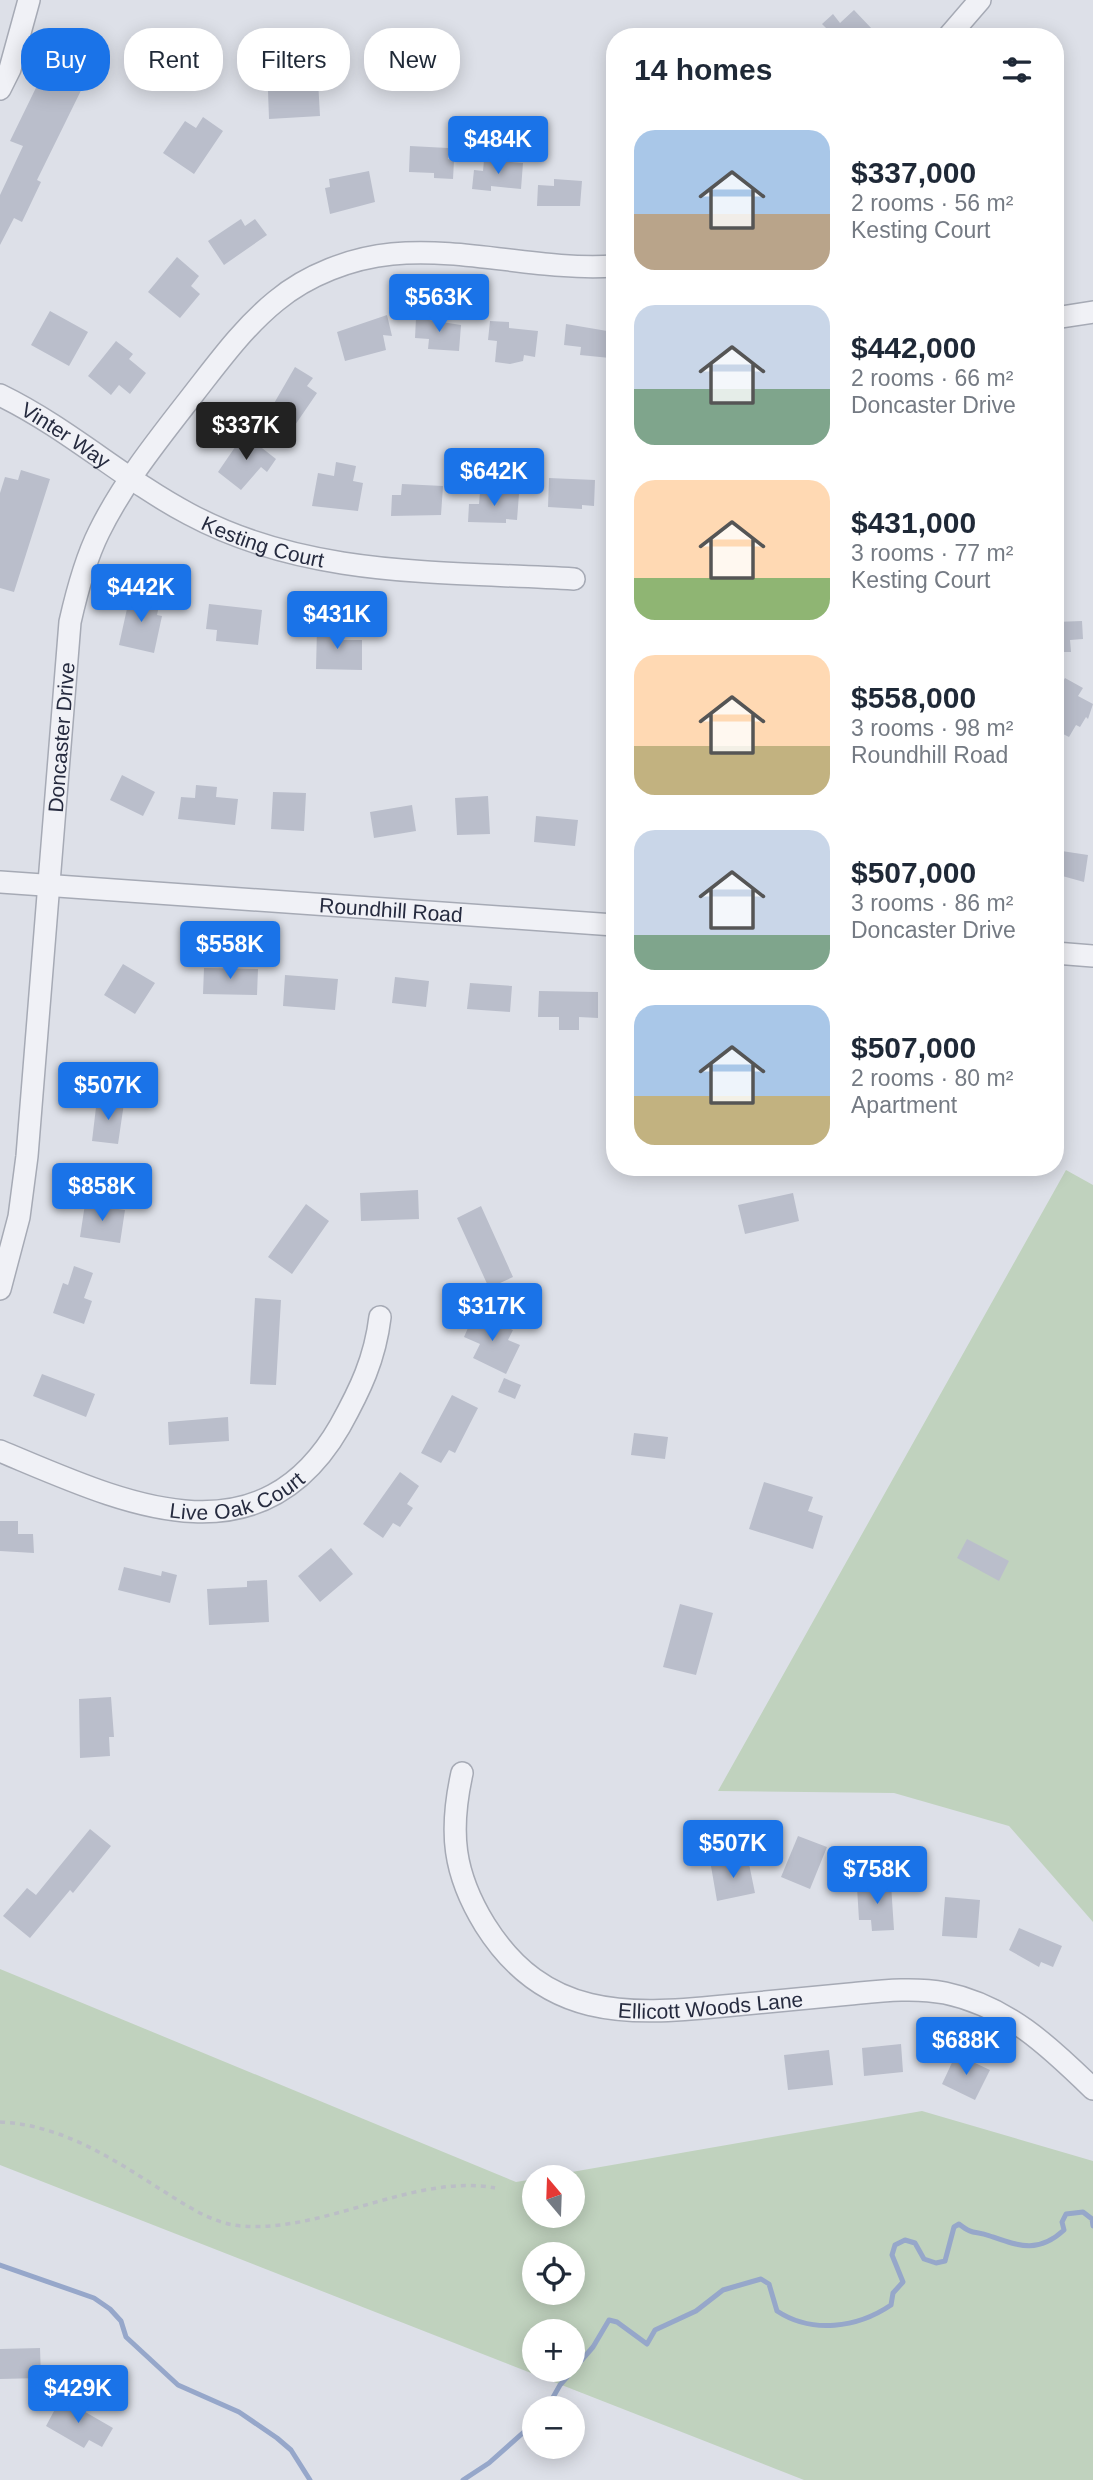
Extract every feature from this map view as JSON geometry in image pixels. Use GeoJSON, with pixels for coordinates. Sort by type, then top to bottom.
{"type":"FeatureCollection","features":[{"type":"Feature","properties":{"kind":"street"},"geometry":{"type":"LineString","coordinates":[[0,89],[14,58],[29,0]]}},
{"type":"Feature","properties":{"kind":"street"},"geometry":{"type":"LineString","coordinates":[[956,28],[980,0]]}},
{"type":"Feature","properties":{"kind":"street","name":"Doncaster Drive"},"geometry":{"type":"LineString","coordinates":[[0,1289],[19,1217],[27,1156],[51,886],[63,677],[70,622],[80,580],[99,532],[131,477],[242,332],[277,300],[316,275],[352,262],[402,254],[435,253],[588,268],[606,267]]}},
{"type":"Feature","properties":{"kind":"street"},"geometry":{"type":"LineString","coordinates":[[1064,317],[1093,312]]}},
{"type":"Feature","properties":{"kind":"street","name":"Vinter Way"},"geometry":{"type":"LineString","coordinates":[[0,395],[64,430],[131,477]]}},
{"type":"Feature","properties":{"kind":"street","name":"Kesting Court"},"geometry":{"type":"LineString","coordinates":[[131,477],[188,514],[219,528],[276,551],[318,561],[573,579]]}},
{"type":"Feature","properties":{"kind":"street","name":"Roundhill Road"},"geometry":{"type":"LineString","coordinates":[[0,882],[606,924]]}},
{"type":"Feature","properties":{"kind":"street"},"geometry":{"type":"LineString","coordinates":[[1064,954],[1093,956]]}},
{"type":"Feature","properties":{"kind":"street","name":"Live Oak Court"},"geometry":{"type":"LineString","coordinates":[[0,1451],[90,1489],[154,1509],[188,1513],[225,1512],[258,1502],[288,1488],[312,1467],[331,1441],[369,1373],[377,1349],[380,1317]]}},
{"type":"Feature","properties":{"kind":"street","name":"Ellicott Woods Lane"},"geometry":{"type":"LineString","coordinates":[[461,1773],[453,1812],[454,1845],[475,1908],[491,1934],[514,1961],[538,1981],[563,1994],[593,2007],[654,2013],[877,1992],[913,1990],[942,1993],[1000,2012],[1027,2028],[1093,2089]]}},
{"type":"Feature","properties":{"kind":"path"},"geometry":{"type":"LineString","coordinates":[[0,2122],[28,2124],[63,2135],[103,2153],[190,2208],[216,2221],[240,2226],[274,2227],[432,2191],[495,2188]]}},
{"type":"Feature","properties":{"kind":"green space"},"geometry":{"type":"Polygon","coordinates":[[[1066,1170],[1093,1185],[1093,1922],[1009,1826],[894,1793],[718,1791],[1066,1170]]]}},
{"type":"Feature","properties":{"kind":"green space"},"geometry":{"type":"Polygon","coordinates":[[[0,1969],[516,2182],[522,2181],[522,2228],[585,2228],[585,2170],[922,2111],[1093,2161],[1093,2480],[804,2480],[554,2382],[585,2382],[585,2319],[522,2319],[522,2370],[0,2165],[0,1969]]]}},
{"type":"Feature","properties":{"kind":"building"},"geometry":{"type":"Polygon","coordinates":[[[854,10],[871,28],[826,28],[822,24],[833,14],[840,23],[854,10]]]}},
{"type":"Feature","properties":{"kind":"building"},"geometry":{"type":"Polygon","coordinates":[[[34,91],[81,91],[37,180],[41,182],[22,222],[14,218],[0,245],[0,195],[23,146],[10,141],[34,91]]]}},
{"type":"Feature","properties":{"kind":"building"},"geometry":{"type":"Polygon","coordinates":[[[268,91],[319,91],[320,116],[269,119],[268,91]]]}},
{"type":"Feature","properties":{"kind":"building"},"geometry":{"type":"Polygon","coordinates":[[[203,117],[223,131],[194,174],[163,153],[185,121],[196,128],[203,117]]]}},
{"type":"Feature","properties":{"kind":"building"},"geometry":{"type":"Polygon","coordinates":[[[410,146],[448,148],[448,159],[454,160],[453,179],[434,178],[434,173],[409,172],[410,146]]]}},
{"type":"Feature","properties":{"kind":"building"},"geometry":{"type":"Polygon","coordinates":[[[484,160],[523,163],[521,189],[491,186],[491,191],[472,189],[474,170],[483,171],[484,160]]]}},
{"type":"Feature","properties":{"kind":"building"},"geometry":{"type":"Polygon","coordinates":[[[369,171],[375,202],[330,214],[325,188],[330,187],[329,179],[369,171]]]}},
{"type":"Feature","properties":{"kind":"building"},"geometry":{"type":"Polygon","coordinates":[[[554,179],[582,181],[580,206],[537,206],[538,185],[554,186],[554,179]]]}},
{"type":"Feature","properties":{"kind":"building"},"geometry":{"type":"Polygon","coordinates":[[[241,219],[245,226],[255,219],[267,235],[224,265],[208,241],[241,219]]]}},
{"type":"Feature","properties":{"kind":"building"},"geometry":{"type":"Polygon","coordinates":[[[177,257],[199,276],[191,286],[200,294],[180,318],[148,292],[177,257]]]}},
{"type":"Feature","properties":{"kind":"building"},"geometry":{"type":"Polygon","coordinates":[[[50,311],[88,332],[69,366],[31,345],[50,311]]]}},
{"type":"Feature","properties":{"kind":"building"},"geometry":{"type":"Polygon","coordinates":[[[387,315],[392,336],[383,335],[386,350],[345,361],[337,332],[387,315]]]}},
{"type":"Feature","properties":{"kind":"building"},"geometry":{"type":"Polygon","coordinates":[[[416,318],[461,325],[459,351],[428,349],[429,339],[415,338],[416,318]]]}},
{"type":"Feature","properties":{"kind":"building"},"geometry":{"type":"Polygon","coordinates":[[[490,321],[509,322],[509,328],[538,331],[535,357],[524,355],[523,361],[510,364],[495,362],[497,341],[488,340],[490,321]]]}},
{"type":"Feature","properties":{"kind":"building"},"geometry":{"type":"Polygon","coordinates":[[[566,324],[606,331],[606,358],[580,355],[581,347],[564,345],[566,324]]]}},
{"type":"Feature","properties":{"kind":"building"},"geometry":{"type":"Polygon","coordinates":[[[116,341],[133,354],[129,359],[146,373],[130,394],[119,385],[111,395],[88,376],[116,341]]]}},
{"type":"Feature","properties":{"kind":"building"},"geometry":{"type":"Polygon","coordinates":[[[295,367],[313,378],[307,386],[317,393],[293,428],[269,412],[295,367]]]}},
{"type":"Feature","properties":{"kind":"building"},"geometry":{"type":"Polygon","coordinates":[[[244,434],[276,459],[267,472],[261,467],[241,490],[218,472],[244,434]]]}},
{"type":"Feature","properties":{"kind":"building"},"geometry":{"type":"Polygon","coordinates":[[[336,462],[356,466],[353,481],[363,483],[358,511],[312,506],[318,473],[334,476],[336,462]]]}},
{"type":"Feature","properties":{"kind":"building"},"geometry":{"type":"Polygon","coordinates":[[[21,470],[50,479],[14,592],[0,588],[0,493],[5,477],[18,480],[21,470]]]}},
{"type":"Feature","properties":{"kind":"building"},"geometry":{"type":"Polygon","coordinates":[[[549,478],[595,480],[594,506],[582,505],[582,509],[548,507],[549,478]]]}},
{"type":"Feature","properties":{"kind":"building"},"geometry":{"type":"Polygon","coordinates":[[[402,484],[443,486],[441,515],[391,516],[392,495],[401,495],[402,484]]]}},
{"type":"Feature","properties":{"kind":"building"},"geometry":{"type":"Polygon","coordinates":[[[480,492],[519,494],[517,520],[506,519],[506,523],[468,522],[469,504],[479,504],[480,492]]]}},
{"type":"Feature","properties":{"kind":"building"},"geometry":{"type":"Polygon","coordinates":[[[130,595],[160,601],[157,615],[162,616],[154,653],[119,645],[130,595]]]}},
{"type":"Feature","properties":{"kind":"building"},"geometry":{"type":"Polygon","coordinates":[[[209,604],[262,610],[258,645],[216,641],[217,630],[206,629],[209,604]]]}},
{"type":"Feature","properties":{"kind":"building"},"geometry":{"type":"Polygon","coordinates":[[[1082,621],[1083,639],[1070,640],[1071,652],[1064,652],[1064,622],[1082,621]]]}},
{"type":"Feature","properties":{"kind":"building"},"geometry":{"type":"Polygon","coordinates":[[[317,628],[339,628],[339,640],[362,640],[362,670],[316,669],[317,628]]]}},
{"type":"Feature","properties":{"kind":"building"},"geometry":{"type":"Polygon","coordinates":[[[1064,680],[1083,688],[1078,696],[1093,704],[1088,719],[1086,717],[1080,727],[1076,725],[1069,737],[1064,734],[1064,680]]]}},
{"type":"Feature","properties":{"kind":"building"},"geometry":{"type":"Polygon","coordinates":[[[122,775],[155,792],[143,816],[110,800],[122,775]]]}},
{"type":"Feature","properties":{"kind":"building"},"geometry":{"type":"Polygon","coordinates":[[[196,785],[217,787],[216,797],[238,799],[235,825],[178,819],[181,797],[195,798],[196,785]]]}},
{"type":"Feature","properties":{"kind":"building"},"geometry":{"type":"Polygon","coordinates":[[[273,792],[306,793],[304,831],[271,829],[273,792]]]}},
{"type":"Feature","properties":{"kind":"building"},"geometry":{"type":"Polygon","coordinates":[[[488,796],[490,834],[457,835],[455,798],[488,796]]]}},
{"type":"Feature","properties":{"kind":"building"},"geometry":{"type":"Polygon","coordinates":[[[412,805],[416,831],[374,838],[370,812],[412,805]]]}},
{"type":"Feature","properties":{"kind":"building"},"geometry":{"type":"Polygon","coordinates":[[[536,816],[578,820],[575,846],[534,842],[536,816]]]}},
{"type":"Feature","properties":{"kind":"building"},"geometry":{"type":"Polygon","coordinates":[[[1064,851],[1088,855],[1084,882],[1064,876],[1064,851]]]}},
{"type":"Feature","properties":{"kind":"building"},"geometry":{"type":"Polygon","coordinates":[[[123,964],[155,983],[135,1014],[104,995],[123,964]]]}},
{"type":"Feature","properties":{"kind":"building"},"geometry":{"type":"Polygon","coordinates":[[[204,968],[258,969],[257,995],[203,994],[204,968]]]}},
{"type":"Feature","properties":{"kind":"building"},"geometry":{"type":"Polygon","coordinates":[[[285,975],[338,979],[335,1010],[283,1006],[285,975]]]}},
{"type":"Feature","properties":{"kind":"building"},"geometry":{"type":"Polygon","coordinates":[[[395,977],[429,981],[426,1007],[392,1003],[395,977]]]}},
{"type":"Feature","properties":{"kind":"building"},"geometry":{"type":"Polygon","coordinates":[[[470,983],[512,986],[510,1012],[467,1009],[470,983]]]}},
{"type":"Feature","properties":{"kind":"building"},"geometry":{"type":"Polygon","coordinates":[[[539,991],[598,992],[598,1018],[579,1017],[579,1030],[559,1030],[559,1017],[538,1017],[539,991]]]}},
{"type":"Feature","properties":{"kind":"building"},"geometry":{"type":"Polygon","coordinates":[[[97,1099],[124,1103],[118,1144],[92,1141],[97,1099]]]}},
{"type":"Feature","properties":{"kind":"building"},"geometry":{"type":"Polygon","coordinates":[[[418,1190],[419,1219],[361,1221],[360,1193],[418,1190]]]}},
{"type":"Feature","properties":{"kind":"building"},"geometry":{"type":"Polygon","coordinates":[[[793,1193],[799,1221],[745,1234],[738,1205],[793,1193]]]}},
{"type":"Feature","properties":{"kind":"building"},"geometry":{"type":"Polygon","coordinates":[[[85,1204],[125,1210],[120,1243],[80,1237],[85,1204]]]}},
{"type":"Feature","properties":{"kind":"building"},"geometry":{"type":"Polygon","coordinates":[[[306,1204],[329,1221],[292,1274],[268,1257],[306,1204]]]}},
{"type":"Feature","properties":{"kind":"building"},"geometry":{"type":"Polygon","coordinates":[[[481,1206],[513,1277],[489,1288],[457,1218],[481,1206]]]}},
{"type":"Feature","properties":{"kind":"building"},"geometry":{"type":"Polygon","coordinates":[[[74,1266],[93,1273],[84,1298],[92,1301],[84,1324],[53,1313],[63,1283],[68,1285],[74,1266]]]}},
{"type":"Feature","properties":{"kind":"building"},"geometry":{"type":"Polygon","coordinates":[[[255,1298],[281,1300],[276,1385],[250,1384],[255,1298]]]}},
{"type":"Feature","properties":{"kind":"building"},"geometry":{"type":"Polygon","coordinates":[[[475,1312],[513,1330],[508,1340],[520,1345],[506,1374],[473,1358],[480,1344],[464,1337],[475,1312]]]}},
{"type":"Feature","properties":{"kind":"building"},"geometry":{"type":"Polygon","coordinates":[[[42,1374],[95,1394],[86,1417],[33,1396],[42,1374]]]}},
{"type":"Feature","properties":{"kind":"building"},"geometry":{"type":"Polygon","coordinates":[[[504,1378],[521,1385],[515,1399],[498,1392],[504,1378]]]}},
{"type":"Feature","properties":{"kind":"building"},"geometry":{"type":"Polygon","coordinates":[[[452,1395],[478,1408],[455,1453],[449,1450],[441,1463],[421,1453],[452,1395]]]}},
{"type":"Feature","properties":{"kind":"building"},"geometry":{"type":"Polygon","coordinates":[[[228,1417],[229,1441],[169,1445],[168,1422],[228,1417]]]}},
{"type":"Feature","properties":{"kind":"building"},"geometry":{"type":"Polygon","coordinates":[[[634,1433],[668,1437],[665,1459],[631,1455],[634,1433]]]}},
{"type":"Feature","properties":{"kind":"building"},"geometry":{"type":"Polygon","coordinates":[[[400,1472],[419,1486],[407,1504],[413,1508],[400,1527],[393,1523],[383,1538],[363,1524],[400,1472]]]}},
{"type":"Feature","properties":{"kind":"building"},"geometry":{"type":"Polygon","coordinates":[[[764,1482],[813,1497],[808,1511],[823,1516],[813,1549],[749,1529],[764,1482]]]}},
{"type":"Feature","properties":{"kind":"building"},"geometry":{"type":"Polygon","coordinates":[[[0,1521],[18,1521],[18,1534],[33,1534],[34,1553],[0,1551],[0,1521]]]}},
{"type":"Feature","properties":{"kind":"building"},"geometry":{"type":"Polygon","coordinates":[[[967,1539],[1009,1561],[999,1581],[957,1558],[967,1539]]]}},
{"type":"Feature","properties":{"kind":"building"},"geometry":{"type":"Polygon","coordinates":[[[331,1548],[353,1574],[320,1602],[298,1576],[331,1548]]]}},
{"type":"Feature","properties":{"kind":"building"},"geometry":{"type":"Polygon","coordinates":[[[124,1567],[161,1576],[162,1571],[177,1575],[170,1603],[118,1590],[124,1567]]]}},
{"type":"Feature","properties":{"kind":"building"},"geometry":{"type":"Polygon","coordinates":[[[267,1580],[269,1622],[209,1625],[207,1589],[247,1587],[247,1581],[267,1580]]]}},
{"type":"Feature","properties":{"kind":"building"},"geometry":{"type":"Polygon","coordinates":[[[680,1604],[713,1613],[696,1675],[663,1667],[680,1604]]]}},
{"type":"Feature","properties":{"kind":"building"},"geometry":{"type":"Polygon","coordinates":[[[111,1697],[114,1737],[109,1737],[110,1756],[80,1758],[79,1699],[111,1697]]]}},
{"type":"Feature","properties":{"kind":"building"},"geometry":{"type":"Polygon","coordinates":[[[90,1829],[111,1846],[73,1893],[70,1890],[30,1938],[3,1916],[27,1888],[36,1895],[90,1829]]]}},
{"type":"Feature","properties":{"kind":"building"},"geometry":{"type":"Polygon","coordinates":[[[798,1836],[827,1847],[810,1889],[781,1877],[798,1836]]]}},
{"type":"Feature","properties":{"kind":"building"},"geometry":{"type":"Polygon","coordinates":[[[748,1859],[755,1893],[717,1901],[711,1866],[748,1859]]]}},
{"type":"Feature","properties":{"kind":"building"},"geometry":{"type":"Polygon","coordinates":[[[891,1884],[894,1930],[872,1931],[871,1920],[859,1920],[857,1887],[891,1884]]]}},
{"type":"Feature","properties":{"kind":"building"},"geometry":{"type":"Polygon","coordinates":[[[945,1897],[980,1900],[977,1938],[942,1936],[945,1897]]]}},
{"type":"Feature","properties":{"kind":"building"},"geometry":{"type":"Polygon","coordinates":[[[1019,1928],[1062,1946],[1053,1967],[1041,1962],[1039,1967],[1009,1950],[1019,1928]]]}},
{"type":"Feature","properties":{"kind":"building"},"geometry":{"type":"Polygon","coordinates":[[[901,2044],[903,2072],[864,2076],[862,2048],[901,2044]]]}},
{"type":"Feature","properties":{"kind":"building"},"geometry":{"type":"Polygon","coordinates":[[[829,2050],[833,2085],[788,2090],[784,2055],[829,2050]]]}},
{"type":"Feature","properties":{"kind":"building"},"geometry":{"type":"Polygon","coordinates":[[[956,2054],[990,2070],[975,2100],[942,2084],[956,2054]]]}},
{"type":"Feature","properties":{"kind":"building"},"geometry":{"type":"Polygon","coordinates":[[[40,2348],[41,2378],[0,2379],[0,2349],[40,2348]]]}},
{"type":"Feature","properties":{"kind":"building"},"geometry":{"type":"Polygon","coordinates":[[[61,2398],[113,2428],[102,2447],[89,2440],[84,2448],[46,2426],[61,2398]]]}},
{"type":"Feature","properties":{"kind":"waterway"},"geometry":{"type":"LineString","coordinates":[[554,2396],[593,2347],[609,2320],[617,2322],[647,2344],[655,2330],[696,2311],[723,2290],[761,2279],[769,2284],[777,2311],[805,2323],[849,2323],[864,2319],[891,2305],[893,2293],[903,2282],[892,2255],[895,2245],[905,2240],[915,2243],[924,2259],[936,2263],[945,2261],[954,2227],[959,2224],[971,2231],[1028,2246],[1055,2238],[1064,2230],[1062,2222],[1066,2214],[1083,2212],[1092,2219],[1093,2226]]}},
{"type":"Feature","properties":{"kind":"waterway"},"geometry":{"type":"LineString","coordinates":[[0,2265],[94,2298],[110,2309],[121,2321],[126,2337],[178,2385],[239,2412],[277,2438],[291,2450],[310,2480]]}},
{"type":"Feature","properties":{"kind":"waterway"},"geometry":{"type":"LineString","coordinates":[[463,2480],[489,2463],[522,2434]]}}]}
